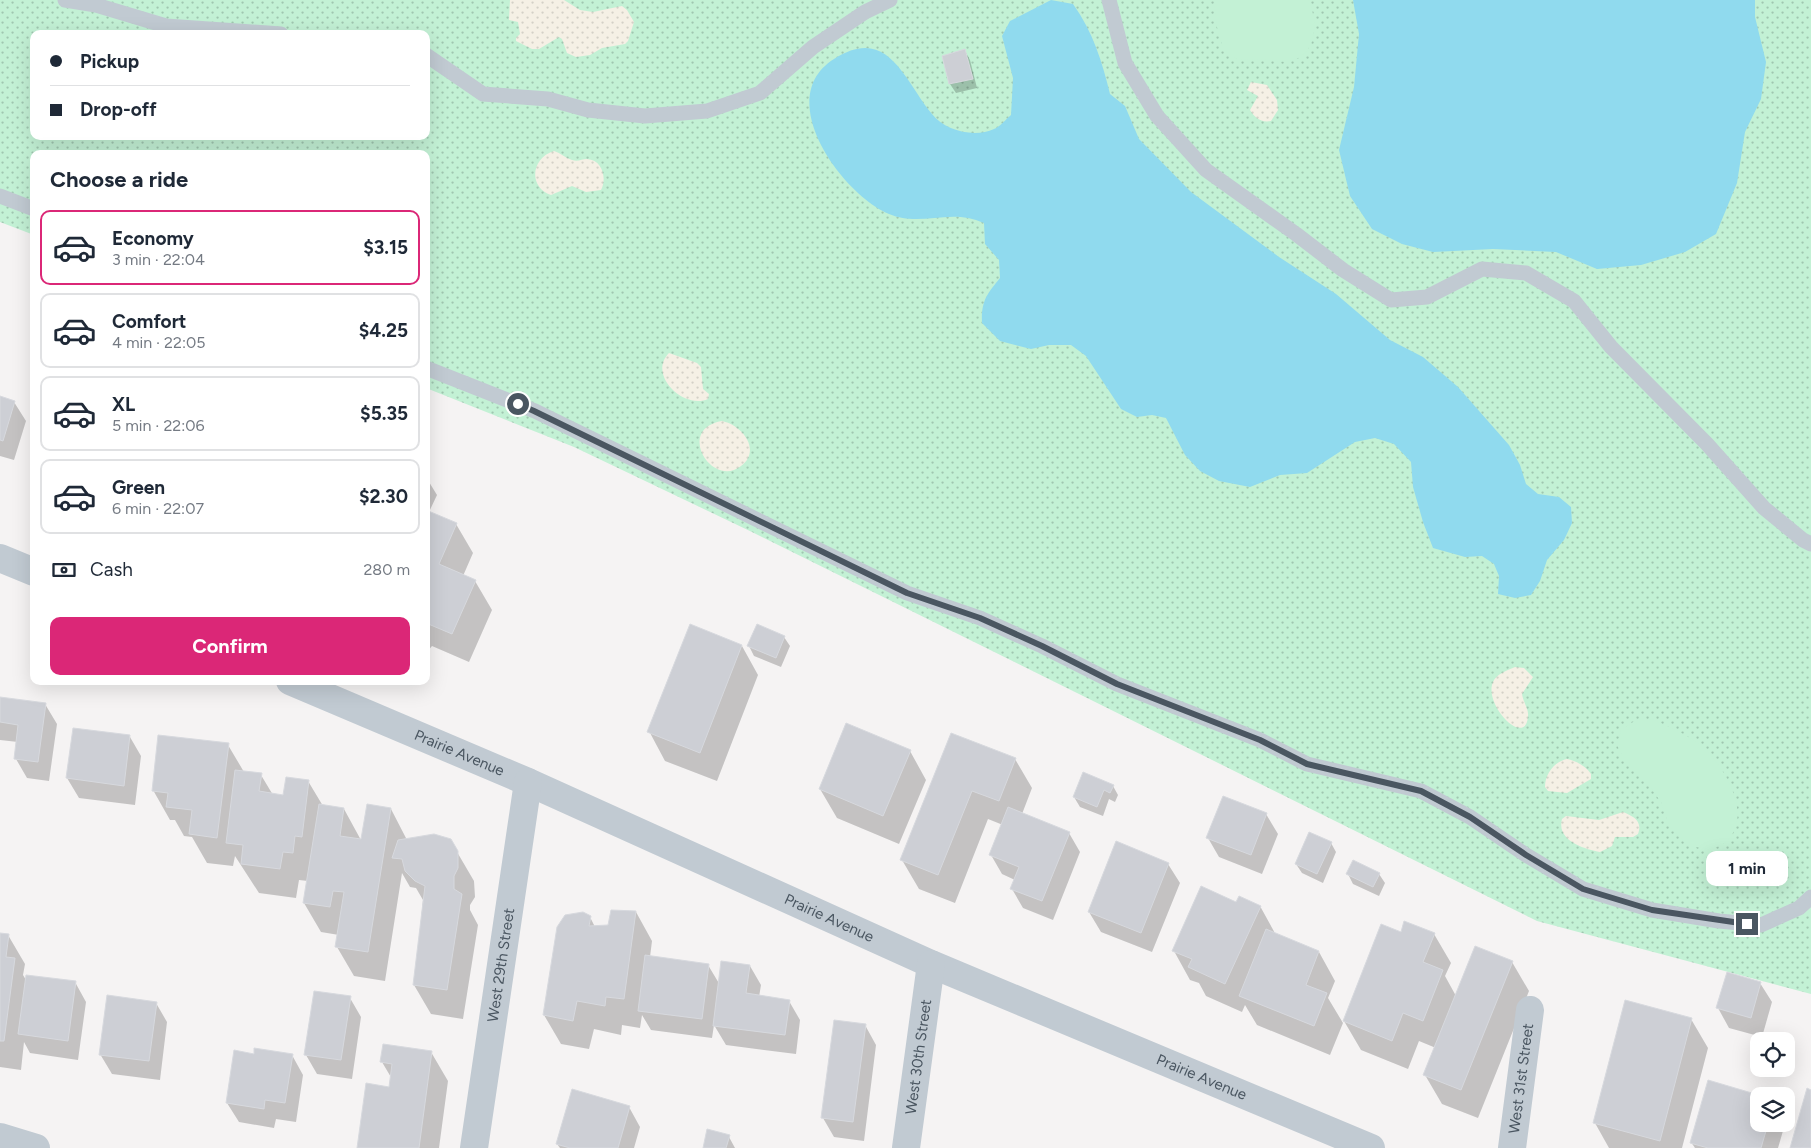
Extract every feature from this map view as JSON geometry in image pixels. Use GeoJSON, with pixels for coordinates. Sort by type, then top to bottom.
{"type":"FeatureCollection","features":[{"type":"Feature","properties":{"kind":"street"},"geometry":{"type":"LineString","coordinates":[[0,558],[30,570]]}},
{"type":"Feature","properties":{"kind":"street","name":"Prairie Avenue"},"geometry":{"type":"LineString","coordinates":[[299,685],[528,782],[931,964],[1371,1148]]}},
{"type":"Feature","properties":{"kind":"street","name":"West 29th Street"},"geometry":{"type":"LineString","coordinates":[[474,1148],[528,782]]}},
{"type":"Feature","properties":{"kind":"street","name":"West 30th Street"},"geometry":{"type":"LineString","coordinates":[[906,1148],[931,964]]}},
{"type":"Feature","properties":{"kind":"street","name":"West 31st Street"},"geometry":{"type":"LineString","coordinates":[[1512,1148],[1530,1010]]}},
{"type":"Feature","properties":{"kind":"street"},"geometry":{"type":"LineString","coordinates":[[0,1137],[36,1148]]}},
{"type":"Feature","properties":{"kind":"lane"},"geometry":{"type":"LineString","coordinates":[[65,0],[96,5],[166,26],[224,30]]}},
{"type":"Feature","properties":{"kind":"lane"},"geometry":{"type":"LineString","coordinates":[[430,58],[483,94],[548,99],[588,110],[645,116],[707,111],[760,93],[814,47],[865,12],[890,0]]}},
{"type":"Feature","properties":{"kind":"lane"},"geometry":{"type":"LineString","coordinates":[[1109,0],[1125,63],[1157,116],[1206,170],[1343,270],[1391,300],[1427,297],[1482,269],[1526,274],[1574,301],[1611,347],[1708,444],[1764,508],[1802,540],[1811,544]]}},
{"type":"Feature","properties":{"kind":"lane"},"geometry":{"type":"LineString","coordinates":[[0,196],[30,207]]}},
{"type":"Feature","properties":{"kind":"lane"},"geometry":{"type":"LineString","coordinates":[[430,370],[534,411],[899,589],[980,618],[1042,646],[1117,684],[1260,740],[1307,764],[1421,791],[1470,817],[1526,855],[1583,889],[1652,910],[1719,921],[1761,925],[1800,908],[1811,896]]}},
{"type":"Feature","properties":{"kind":"green space"},"geometry":{"type":"Polygon","coordinates":[[[0,0],[1811,0],[1811,994],[1537,921],[752,532],[574,447],[430,390],[430,150],[30,150],[30,233],[0,222],[0,0]]]}},
{"type":"Feature","properties":{"kind":"green space"},"geometry":{"type":"Polygon","coordinates":[[[1214,0],[1308,0],[1314,25],[1312,42],[1302,56],[1294,60],[1237,59],[1230,55],[1223,46],[1217,27],[1214,0]]]}},
{"type":"Feature","properties":{"kind":"green space"},"geometry":{"type":"Polygon","coordinates":[[[1651,719],[1695,741],[1715,760],[1729,782],[1737,807],[1737,819],[1734,831],[1723,844],[1710,850],[1687,845],[1669,826],[1661,802],[1648,784],[1625,761],[1617,745],[1621,730],[1636,720],[1651,719]]]}},
{"type":"Feature","properties":{"kind":"sand"},"geometry":{"type":"Polygon","coordinates":[[[510,0],[564,0],[580,10],[593,12],[622,6],[627,10],[634,22],[628,41],[625,44],[602,48],[590,55],[576,57],[567,53],[562,39],[559,37],[539,49],[532,49],[516,41],[520,34],[518,22],[509,20],[510,0]]]}},
{"type":"Feature","properties":{"kind":"sand"},"geometry":{"type":"Polygon","coordinates":[[[1251,82],[1267,85],[1277,100],[1278,110],[1271,121],[1259,119],[1250,110],[1258,96],[1247,90],[1251,82]]]}},
{"type":"Feature","properties":{"kind":"sand"},"geometry":{"type":"Polygon","coordinates":[[[554,151],[572,160],[587,159],[597,163],[602,171],[604,181],[601,190],[586,192],[572,186],[551,195],[544,191],[539,186],[535,173],[541,160],[554,151]]]}},
{"type":"Feature","properties":{"kind":"sand"},"geometry":{"type":"Polygon","coordinates":[[[669,353],[697,363],[701,367],[703,389],[709,394],[708,399],[699,401],[689,400],[671,388],[665,380],[662,371],[663,362],[669,353]]]}},
{"type":"Feature","properties":{"kind":"sand"},"geometry":{"type":"Polygon","coordinates":[[[722,421],[736,427],[747,439],[749,446],[750,453],[747,460],[741,466],[730,471],[719,470],[710,464],[703,455],[700,445],[701,435],[708,426],[722,421]]]}},
{"type":"Feature","properties":{"kind":"sand"},"geometry":{"type":"Polygon","coordinates":[[[1515,667],[1524,668],[1533,677],[1522,694],[1528,716],[1526,725],[1520,728],[1513,726],[1499,712],[1494,702],[1492,691],[1495,679],[1502,673],[1515,667]]]}},
{"type":"Feature","properties":{"kind":"sand"},"geometry":{"type":"Polygon","coordinates":[[[1567,759],[1586,769],[1591,774],[1591,779],[1567,793],[1548,791],[1545,787],[1545,782],[1551,769],[1567,759]]]}},
{"type":"Feature","properties":{"kind":"sand"},"geometry":{"type":"Polygon","coordinates":[[[1623,812],[1638,822],[1638,834],[1633,837],[1615,837],[1612,846],[1600,852],[1573,843],[1563,833],[1561,827],[1562,819],[1566,816],[1599,820],[1623,812]]]}},
{"type":"Feature","properties":{"kind":"water"},"geometry":{"type":"Polygon","coordinates":[[[1051,0],[1073,4],[1086,25],[1096,47],[1110,94],[1125,106],[1139,139],[1191,192],[1279,257],[1336,294],[1390,340],[1423,357],[1458,387],[1509,445],[1520,465],[1526,484],[1538,494],[1559,497],[1571,507],[1572,523],[1564,540],[1547,560],[1540,581],[1531,595],[1515,598],[1498,594],[1499,576],[1494,564],[1482,556],[1465,557],[1433,548],[1413,487],[1411,462],[1394,444],[1375,438],[1355,442],[1307,473],[1280,475],[1250,487],[1219,481],[1200,471],[1185,455],[1166,418],[1152,415],[1137,417],[1121,409],[1086,356],[1071,345],[1049,345],[1031,349],[1000,341],[982,323],[986,298],[1000,278],[999,260],[985,244],[984,223],[959,217],[913,219],[889,214],[870,203],[851,186],[834,166],[820,143],[812,120],[810,97],[817,76],[834,59],[853,50],[868,48],[881,52],[903,72],[932,114],[944,125],[969,133],[986,132],[998,127],[1011,115],[1013,78],[1002,36],[1010,21],[1051,0]]]}},
{"type":"Feature","properties":{"kind":"water"},"geometry":{"type":"Polygon","coordinates":[[[1353,0],[1755,0],[1755,17],[1766,62],[1761,99],[1745,132],[1737,183],[1716,234],[1685,252],[1641,265],[1597,269],[1556,252],[1493,249],[1433,252],[1402,244],[1372,229],[1350,196],[1339,150],[1354,87],[1359,34],[1353,0]]]}},
{"type":"Feature","properties":{"kind":"building"},"geometry":{"type":"Polygon","coordinates":[[[965,49],[973,79],[949,84],[942,56],[965,49]]]}},
{"type":"Feature","properties":{"kind":"building"},"geometry":{"type":"Polygon","coordinates":[[[0,396],[15,401],[3,441],[0,440],[0,396]]]}},
{"type":"Feature","properties":{"kind":"building"},"geometry":{"type":"Polygon","coordinates":[[[430,512],[457,523],[439,564],[476,580],[452,634],[430,625],[430,512]]]}},
{"type":"Feature","properties":{"kind":"building"},"geometry":{"type":"Polygon","coordinates":[[[690,624],[742,645],[700,753],[647,732],[690,624]]]}},
{"type":"Feature","properties":{"kind":"building"},"geometry":{"type":"Polygon","coordinates":[[[757,624],[785,636],[776,658],[747,646],[757,624]]]}},
{"type":"Feature","properties":{"kind":"building"},"geometry":{"type":"Polygon","coordinates":[[[0,697],[46,703],[38,762],[14,759],[18,725],[0,722],[0,697]]]}},
{"type":"Feature","properties":{"kind":"building"},"geometry":{"type":"Polygon","coordinates":[[[846,723],[911,750],[883,816],[819,789],[846,723]]]}},
{"type":"Feature","properties":{"kind":"building"},"geometry":{"type":"Polygon","coordinates":[[[73,728],[130,735],[124,786],[66,778],[73,728]]]}},
{"type":"Feature","properties":{"kind":"building"},"geometry":{"type":"Polygon","coordinates":[[[951,733],[1016,758],[999,801],[972,791],[938,875],[900,860],[951,733]]]}},
{"type":"Feature","properties":{"kind":"building"},"geometry":{"type":"Polygon","coordinates":[[[158,735],[229,743],[217,838],[189,834],[192,810],[166,807],[168,793],[152,791],[158,735]]]}},
{"type":"Feature","properties":{"kind":"building"},"geometry":{"type":"Polygon","coordinates":[[[235,770],[262,773],[259,791],[283,795],[286,777],[309,780],[302,837],[295,836],[293,853],[283,852],[280,869],[241,864],[243,845],[226,843],[235,770]]]}},
{"type":"Feature","properties":{"kind":"building"},"geometry":{"type":"Polygon","coordinates":[[[1083,772],[1114,785],[1110,793],[1104,790],[1097,807],[1073,797],[1083,772]]]}},
{"type":"Feature","properties":{"kind":"building"},"geometry":{"type":"Polygon","coordinates":[[[1223,796],[1267,813],[1251,855],[1206,838],[1223,796]]]}},
{"type":"Feature","properties":{"kind":"building"},"geometry":{"type":"Polygon","coordinates":[[[319,804],[344,808],[340,836],[361,839],[367,804],[391,808],[368,952],[335,947],[344,892],[333,891],[330,907],[303,903],[319,804]]]}},
{"type":"Feature","properties":{"kind":"building"},"geometry":{"type":"Polygon","coordinates":[[[1008,807],[1070,832],[1042,901],[1010,889],[1019,867],[989,855],[1008,807]]]}},
{"type":"Feature","properties":{"kind":"building"},"geometry":{"type":"Polygon","coordinates":[[[1309,832],[1332,842],[1317,874],[1295,864],[1309,832]]]}},
{"type":"Feature","properties":{"kind":"building"},"geometry":{"type":"Polygon","coordinates":[[[434,834],[451,839],[458,851],[458,868],[454,876],[454,889],[462,894],[447,990],[413,985],[425,886],[415,881],[405,871],[402,859],[392,858],[398,840],[434,834]]]}},
{"type":"Feature","properties":{"kind":"building"},"geometry":{"type":"Polygon","coordinates":[[[1116,841],[1169,863],[1141,933],[1088,912],[1116,841]]]}},
{"type":"Feature","properties":{"kind":"building"},"geometry":{"type":"Polygon","coordinates":[[[1353,860],[1380,873],[1373,887],[1346,874],[1353,860]]]}},
{"type":"Feature","properties":{"kind":"building"},"geometry":{"type":"Polygon","coordinates":[[[1201,886],[1236,902],[1239,896],[1261,906],[1225,984],[1188,967],[1192,959],[1172,951],[1201,886]]]}},
{"type":"Feature","properties":{"kind":"building"},"geometry":{"type":"Polygon","coordinates":[[[611,910],[636,911],[624,999],[606,997],[605,1006],[577,1001],[573,1021],[543,1015],[557,927],[565,915],[583,912],[591,916],[589,926],[608,925],[611,910]]]}},
{"type":"Feature","properties":{"kind":"building"},"geometry":{"type":"Polygon","coordinates":[[[1404,921],[1435,933],[1423,962],[1443,970],[1423,1021],[1403,1013],[1392,1041],[1343,1021],[1381,924],[1401,932],[1404,921]]]}},
{"type":"Feature","properties":{"kind":"building"},"geometry":{"type":"Polygon","coordinates":[[[1266,929],[1319,951],[1306,985],[1327,993],[1314,1026],[1239,996],[1266,929]]]}},
{"type":"Feature","properties":{"kind":"building"},"geometry":{"type":"Polygon","coordinates":[[[0,933],[9,934],[6,957],[15,958],[4,1041],[0,1041],[0,933]]]}},
{"type":"Feature","properties":{"kind":"building"},"geometry":{"type":"Polygon","coordinates":[[[1475,946],[1513,961],[1461,1090],[1423,1075],[1475,946]]]}},
{"type":"Feature","properties":{"kind":"building"},"geometry":{"type":"Polygon","coordinates":[[[645,955],[709,964],[702,1019],[638,1011],[645,955]]]}},
{"type":"Feature","properties":{"kind":"building"},"geometry":{"type":"Polygon","coordinates":[[[721,961],[750,965],[746,993],[790,1000],[785,1035],[713,1026],[721,961]]]}},
{"type":"Feature","properties":{"kind":"building"},"geometry":{"type":"Polygon","coordinates":[[[1727,972],[1761,982],[1751,1018],[1716,1008],[1727,972]]]}},
{"type":"Feature","properties":{"kind":"building"},"geometry":{"type":"Polygon","coordinates":[[[26,975],[76,981],[68,1041],[18,1034],[26,975]]]}},
{"type":"Feature","properties":{"kind":"building"},"geometry":{"type":"Polygon","coordinates":[[[314,991],[351,996],[341,1060],[304,1055],[314,991]]]}},
{"type":"Feature","properties":{"kind":"building"},"geometry":{"type":"Polygon","coordinates":[[[107,995],[157,1002],[149,1061],[99,1055],[107,995]]]}},
{"type":"Feature","properties":{"kind":"building"},"geometry":{"type":"Polygon","coordinates":[[[1625,1000],[1692,1018],[1660,1141],[1593,1123],[1625,1000]]]}},
{"type":"Feature","properties":{"kind":"building"},"geometry":{"type":"Polygon","coordinates":[[[834,1020],[866,1024],[853,1122],[821,1118],[834,1020]]]}},
{"type":"Feature","properties":{"kind":"building"},"geometry":{"type":"Polygon","coordinates":[[[383,1044],[432,1051],[419,1148],[357,1148],[366,1083],[389,1087],[392,1064],[380,1062],[383,1044]]]}},
{"type":"Feature","properties":{"kind":"building"},"geometry":{"type":"Polygon","coordinates":[[[254,1048],[293,1054],[285,1103],[265,1100],[264,1109],[226,1103],[234,1050],[254,1054],[254,1048]]]}},
{"type":"Feature","properties":{"kind":"building"},"geometry":{"type":"Polygon","coordinates":[[[1708,1080],[1750,1092],[1750,1132],[1766,1132],[1761,1148],[1708,1148],[1690,1143],[1708,1080]]]}},
{"type":"Feature","properties":{"kind":"building"},"geometry":{"type":"Polygon","coordinates":[[[1807,1088],[1811,1090],[1811,1148],[1790,1148],[1807,1088]]]}},
{"type":"Feature","properties":{"kind":"building"},"geometry":{"type":"Polygon","coordinates":[[[572,1089],[630,1106],[618,1148],[570,1148],[556,1144],[572,1089]]]}},
{"type":"Feature","properties":{"kind":"building"},"geometry":{"type":"Polygon","coordinates":[[[707,1129],[730,1135],[726,1148],[703,1148],[707,1129]]]}},
{"type":"Feature","properties":{"kind":"route"},"geometry":{"type":"LineString","coordinates":[[518,404],[907,593],[980,618],[1042,646],[1117,684],[1260,740],[1307,764],[1421,791],[1470,817],[1526,855],[1583,889],[1652,910],[1747,924]]}}]}
